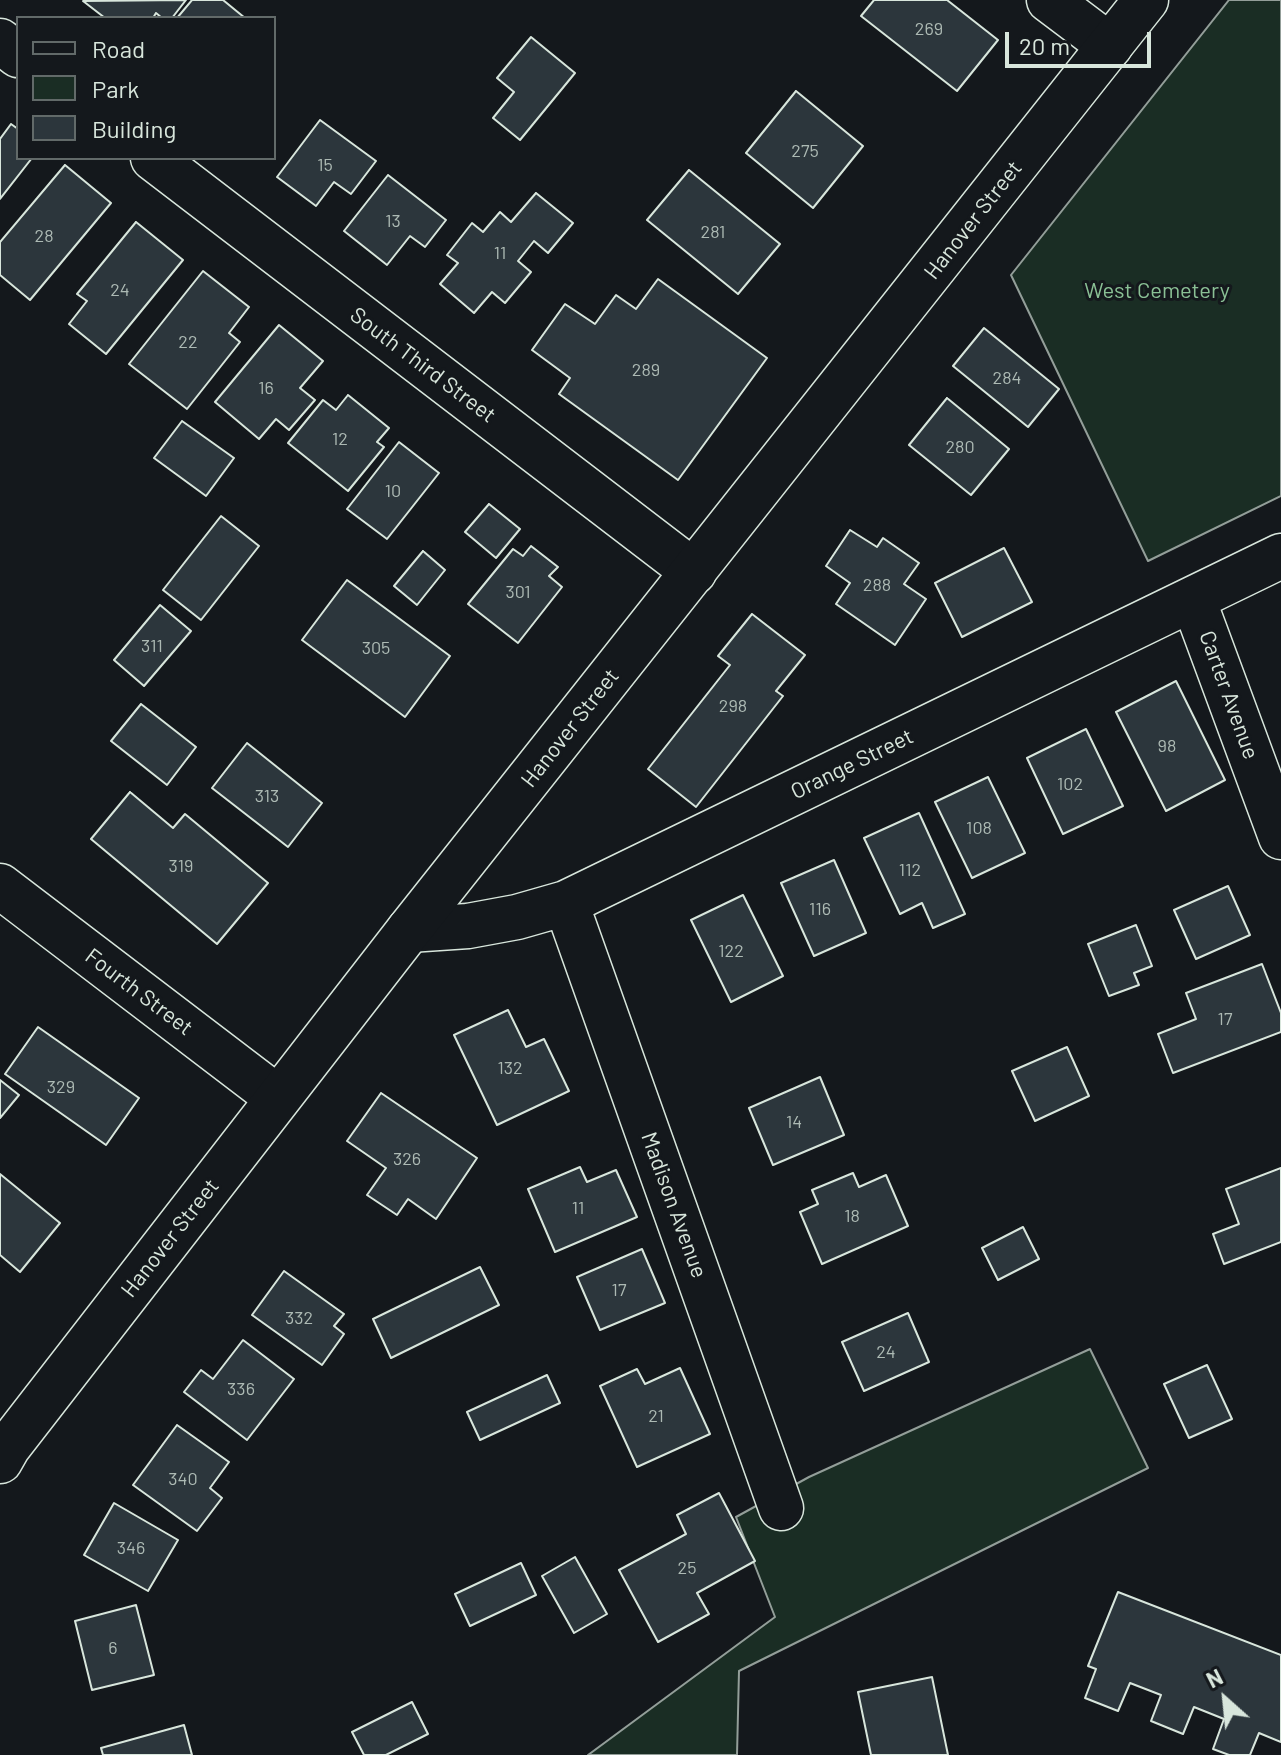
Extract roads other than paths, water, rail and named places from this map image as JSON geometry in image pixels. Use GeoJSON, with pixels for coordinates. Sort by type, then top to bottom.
{"type":"FeatureCollection","features":[{"type":"Feature","properties":{"kind":"street"},"geometry":{"type":"LineString","coordinates":[[1049,0],[1110,46]]}},
{"type":"Feature","properties":{"kind":"street","name":"Hanover Street"},"geometry":{"type":"LineString","coordinates":[[0,1461],[409,930],[1146,0]]}},
{"type":"Feature","properties":{"kind":"street"},"geometry":{"type":"LineString","coordinates":[[0,41],[16,53]]}},
{"type":"Feature","properties":{"kind":"street","name":"South Third Street"},"geometry":{"type":"LineString","coordinates":[[156,160],[694,572]]}},
{"type":"Feature","properties":{"kind":"street","name":"Orange Street"},"geometry":{"type":"LineString","coordinates":[[409,930],[468,926],[517,917],[566,903],[1281,556]]}},
{"type":"Feature","properties":{"kind":"street","name":"Carter Avenue"},"geometry":{"type":"LineString","coordinates":[[1193,599],[1281,837]]}},
{"type":"Feature","properties":{"kind":"street","name":"Fourth Street"},"geometry":{"type":"LineString","coordinates":[[0,886],[278,1098]]}},
{"type":"Feature","properties":{"kind":"street","name":"Madison Avenue"},"geometry":{"type":"LineString","coordinates":[[566,903],[781,1508]]}},
{"type":"Feature","properties":{"kind":"park label","name":"West Cemetery"},"geometry":{"type":"Point","coordinates":[1157,291]}}]}
